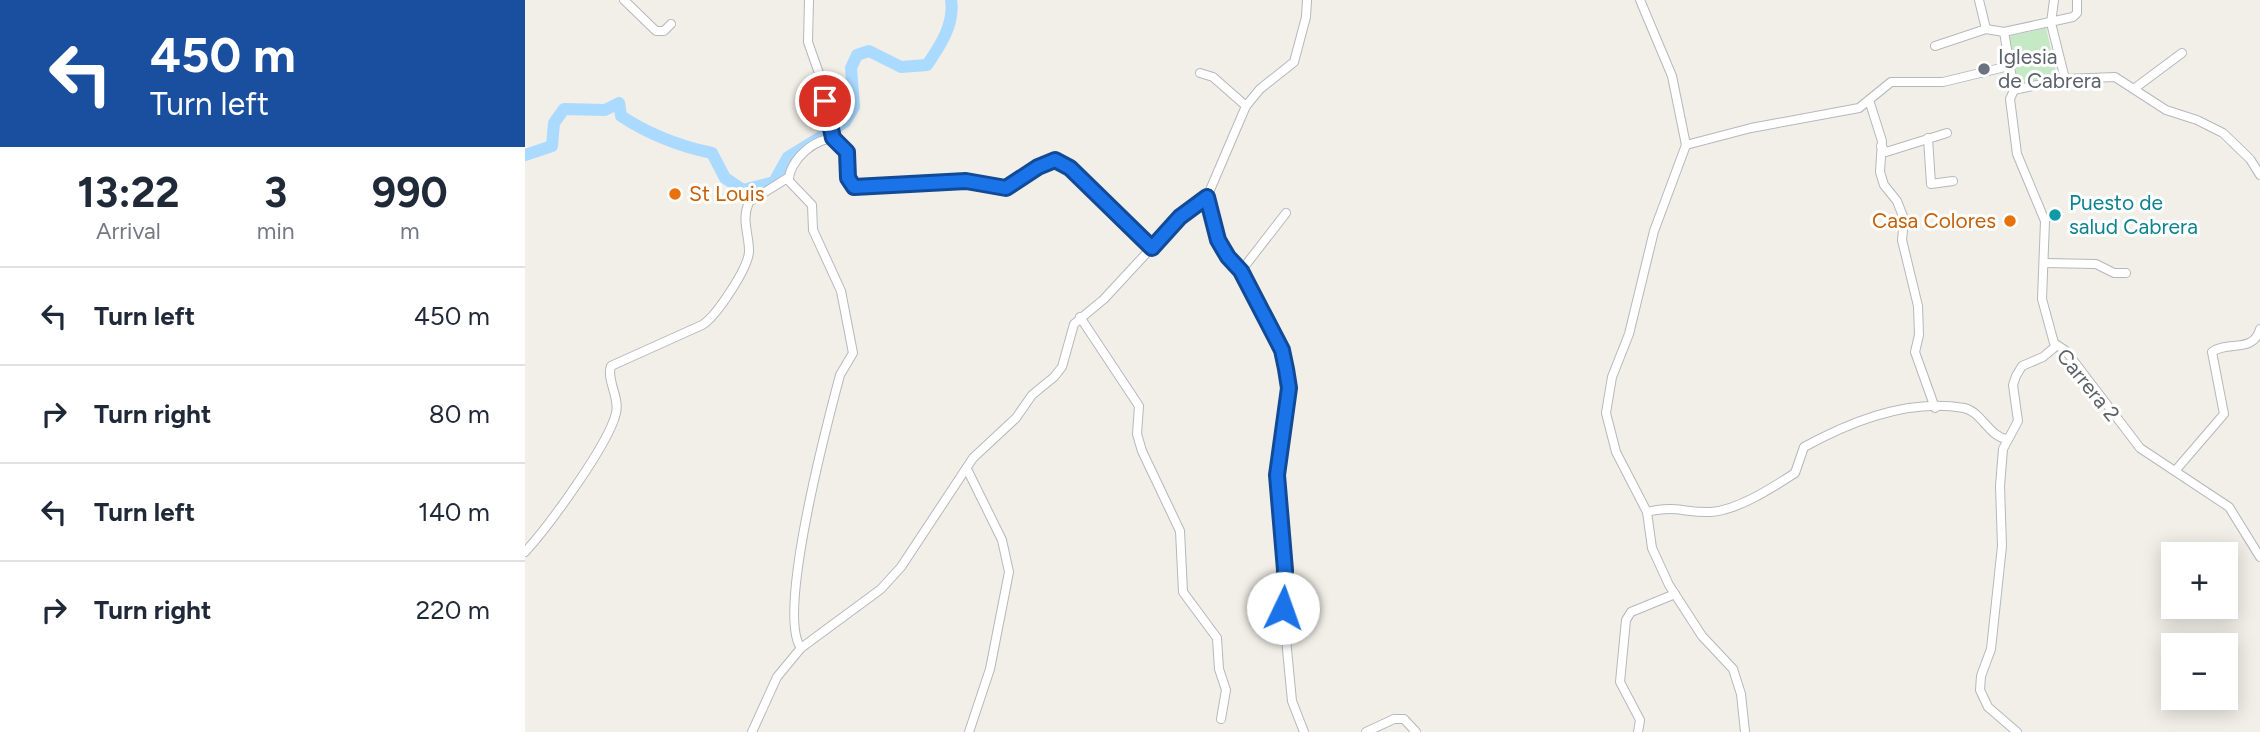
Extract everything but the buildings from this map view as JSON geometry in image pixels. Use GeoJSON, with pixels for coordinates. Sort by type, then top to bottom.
{"type":"FeatureCollection","features":[{"type":"Feature","properties":{"kind":"street"},"geometry":{"type":"LineString","coordinates":[[624,0],[656,31],[664,31],[671,24]]}},
{"type":"Feature","properties":{"kind":"street"},"geometry":{"type":"LineString","coordinates":[[809,0],[808,42],[821,79],[831,132],[847,152],[848,178],[854,187],[966,181],[1006,188],[1049,161],[1063,163],[1152,248]]}},
{"type":"Feature","properties":{"kind":"street"},"geometry":{"type":"LineString","coordinates":[[753,732],[777,677],[801,648],[881,589],[901,567],[981,449],[1009,424],[1032,395],[1062,367],[1070,334],[1080,317],[1104,299],[1180,217],[1207,197],[1246,106],[1260,89],[1294,62],[1306,17],[1307,0]]}},
{"type":"Feature","properties":{"kind":"street"},"geometry":{"type":"LineString","coordinates":[[1640,0],[1672,76],[1686,145],[1654,231],[1629,334],[1608,391],[1606,414],[1616,452],[1647,513],[1652,548],[1675,594],[1702,636],[1733,669],[1741,694],[1745,732]]}},
{"type":"Feature","properties":{"kind":"street"},"geometry":{"type":"LineString","coordinates":[[1979,0],[1986,29]]}},
{"type":"Feature","properties":{"kind":"street"},"geometry":{"type":"LineString","coordinates":[[2054,0],[2051,23],[2065,79]]}},
{"type":"Feature","properties":{"kind":"street"},"geometry":{"type":"LineString","coordinates":[[1935,46],[1986,29],[2004,32],[2051,23],[2077,13],[2077,0]]}},
{"type":"Feature","properties":{"kind":"street","name":"Carrera 2"},"geometry":{"type":"LineString","coordinates":[[2004,32],[2014,90],[2010,99],[2017,154],[2045,221],[2042,307],[2056,346],[2066,351],[2140,448],[2220,499],[2236,514],[2260,557]]}},
{"type":"Feature","properties":{"kind":"street"},"geometry":{"type":"LineString","coordinates":[[2135,88],[2182,53]]}},
{"type":"Feature","properties":{"kind":"street"},"geometry":{"type":"LineString","coordinates":[[1686,145],[1751,128],[1848,111],[1866,105],[1891,82],[1943,82],[2009,66]]}},
{"type":"Feature","properties":{"kind":"street"},"geometry":{"type":"LineString","coordinates":[[1200,73],[1213,77],[1246,106]]}},
{"type":"Feature","properties":{"kind":"street"},"geometry":{"type":"LineString","coordinates":[[2014,90],[2065,79],[2105,75],[2135,88],[2161,107],[2223,133],[2250,159],[2260,175]]}},
{"type":"Feature","properties":{"kind":"street"},"geometry":{"type":"LineString","coordinates":[[1869,100],[1881,146],[1880,172],[1884,185],[1897,201],[1904,219],[1902,240],[1917,306],[1919,335],[1915,352],[1935,408]]}},
{"type":"Feature","properties":{"kind":"street"},"geometry":{"type":"LineString","coordinates":[[525,552],[567,499],[614,420],[617,398],[609,374],[611,366],[714,317],[748,258],[744,223],[749,202],[789,177],[800,157],[831,132]]}},
{"type":"Feature","properties":{"kind":"street"},"geometry":{"type":"LineString","coordinates":[[1881,146],[1886,152],[1947,133]]}},
{"type":"Feature","properties":{"kind":"street"},"geometry":{"type":"LineString","coordinates":[[1928,138],[1931,184],[1953,181]]}},
{"type":"Feature","properties":{"kind":"street"},"geometry":{"type":"LineString","coordinates":[[789,177],[812,205],[813,230],[841,291],[853,345],[853,354],[840,375],[799,556],[792,603],[801,648]]}},
{"type":"Feature","properties":{"kind":"street"},"geometry":{"type":"LineString","coordinates":[[1207,197],[1218,240],[1241,271],[1282,350],[1286,369],[1289,388],[1277,475],[1285,570],[1283,608],[1292,701],[1304,732]]}},
{"type":"Feature","properties":{"kind":"street"},"geometry":{"type":"LineString","coordinates":[[1241,271],[1286,213]]}},
{"type":"Feature","properties":{"kind":"street"},"geometry":{"type":"LineString","coordinates":[[2044,263],[2096,264],[2114,273],[2126,272]]}},
{"type":"Feature","properties":{"kind":"street"},"geometry":{"type":"LineString","coordinates":[[1080,317],[1139,407],[1137,434],[1142,451],[1180,531],[1183,592],[1217,638],[1219,669],[1226,690],[1221,719]]}},
{"type":"Feature","properties":{"kind":"street"},"geometry":{"type":"LineString","coordinates":[[2175,471],[2224,414],[2212,352],[2247,345],[2257,339],[2260,329]]}},
{"type":"Feature","properties":{"kind":"street"},"geometry":{"type":"LineString","coordinates":[[2017,732],[1988,707],[1980,690],[1993,638],[2004,524],[2000,486],[2003,449],[2018,421],[2013,385],[2016,376],[2022,366],[2043,357],[2056,346]]}},
{"type":"Feature","properties":{"kind":"street"},"geometry":{"type":"LineString","coordinates":[[1647,513],[1669,507],[1699,512],[1721,510],[1795,473],[1801,450],[1842,427],[1870,416],[1935,408],[1968,410],[1998,436],[2007,439]]}},
{"type":"Feature","properties":{"kind":"street"},"geometry":{"type":"LineString","coordinates":[[967,469],[1002,540],[1009,572],[990,669],[969,732]]}},
{"type":"Feature","properties":{"kind":"street"},"geometry":{"type":"LineString","coordinates":[[1637,732],[1640,720],[1621,682],[1626,620],[1631,612],[1675,594]]}},
{"type":"Feature","properties":{"kind":"street"},"geometry":{"type":"LineString","coordinates":[[1366,732],[1394,719],[1404,719],[1416,732]]}},
{"type":"Feature","properties":{"kind":"green space"},"geometry":{"type":"Polygon","coordinates":[[[2046,28],[2057,77],[2016,86],[2006,37],[2046,28]]]}},
{"type":"Feature","properties":{"kind":"waterway"},"geometry":{"type":"LineString","coordinates":[[525,155],[552,146],[554,123],[564,109],[605,110],[619,103],[621,116],[643,129],[676,143],[712,153],[725,178],[743,190],[774,182],[788,157],[845,122],[854,107],[851,68],[857,55],[869,51],[901,67],[927,65],[949,26],[951,0]]}},
{"type":"Feature","properties":{"kind":"place","name":"Iglesia de Cabrera"},"geometry":{"type":"Point","coordinates":[1984,69]}},
{"type":"Feature","properties":{"kind":"place","name":"St Louis"},"geometry":{"type":"Point","coordinates":[675,194]}},
{"type":"Feature","properties":{"kind":"place","name":"Puesto de salud Cabrera"},"geometry":{"type":"Point","coordinates":[2055,215]}},
{"type":"Feature","properties":{"kind":"place","name":"Casa Colores"},"geometry":{"type":"Point","coordinates":[2010,221]}},
{"type":"Feature","properties":{"kind":"route"},"geometry":{"type":"LineString","coordinates":[[825,101],[833,138],[837,139],[847,152],[848,178],[854,187],[912,186],[966,181],[1006,188],[1015,185],[1038,167],[1055,160],[1070,168],[1152,248],[1180,217],[1207,197],[1218,240],[1241,271],[1282,350],[1286,369],[1289,388],[1277,475],[1285,570],[1283,608]]}}]}
